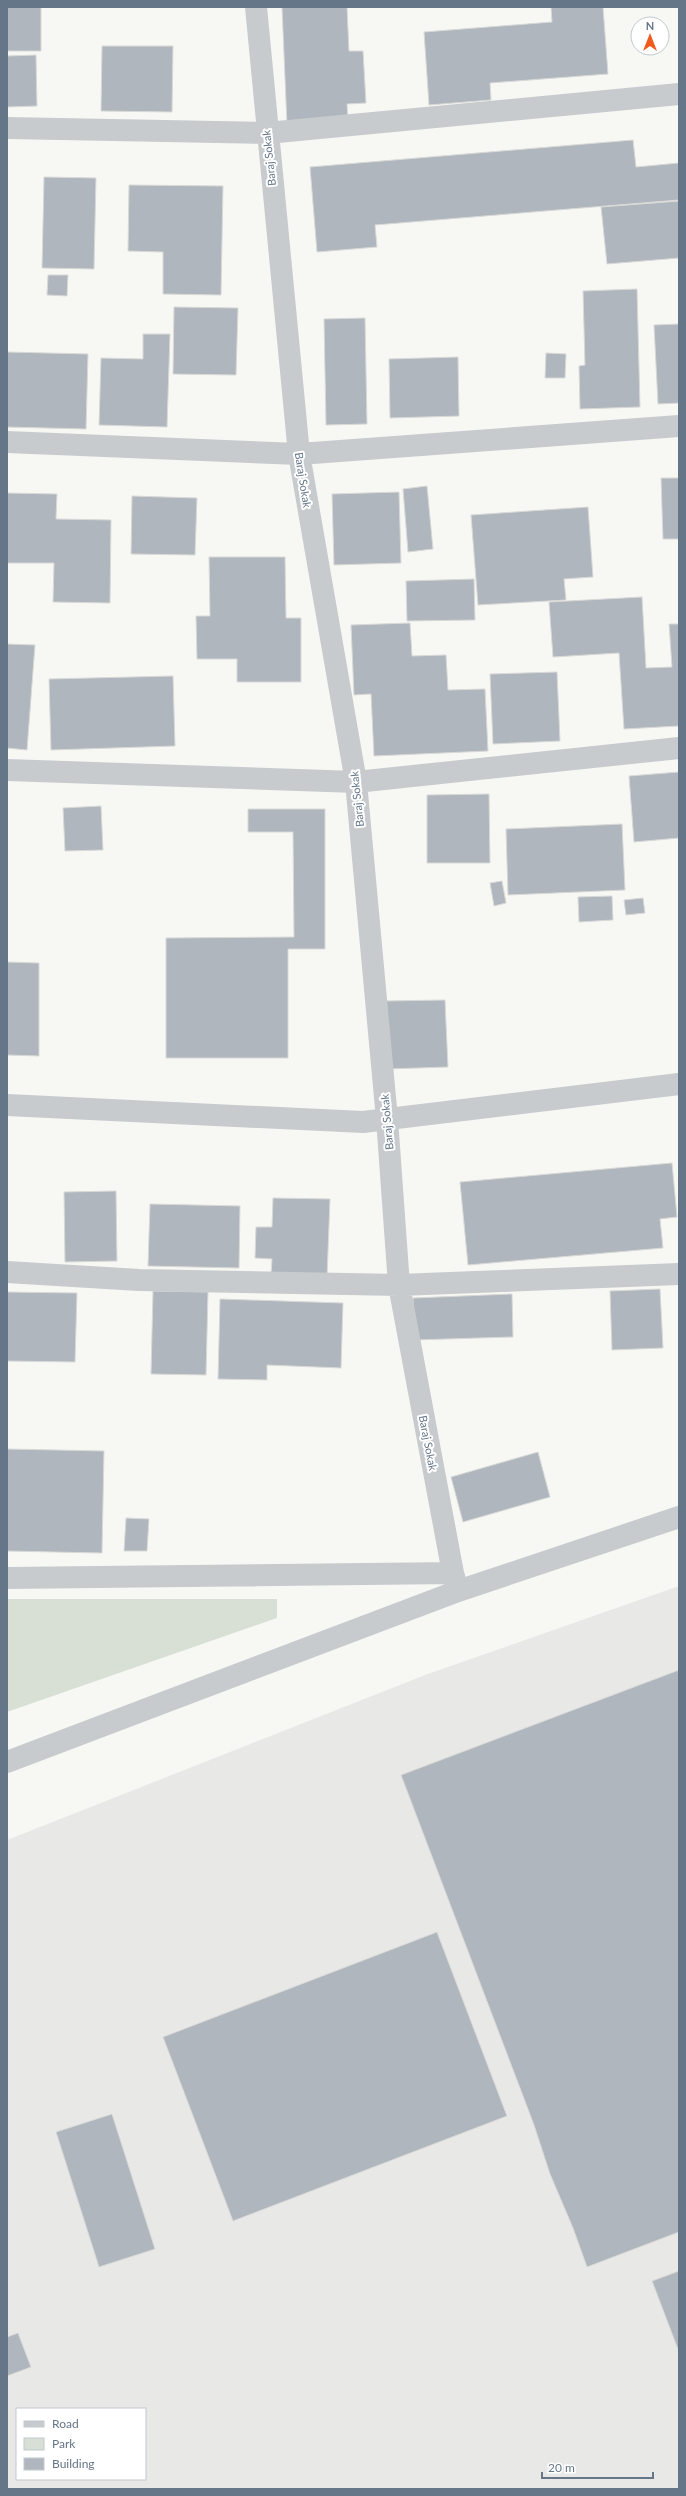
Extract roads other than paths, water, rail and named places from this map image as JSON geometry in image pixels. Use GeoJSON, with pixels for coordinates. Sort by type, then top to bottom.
{"type":"FeatureCollection","features":[{"type":"Feature","properties":{"kind":"street","name":"Baraj Sokak"},"geometry":{"type":"LineString","coordinates":[[256,7],[298,454],[356,782],[387,1119],[399,1285],[455,1582]]}},
{"type":"Feature","properties":{"kind":"street"},"geometry":{"type":"LineString","coordinates":[[7,128],[267,133],[679,94]]}},
{"type":"Feature","properties":{"kind":"street"},"geometry":{"type":"LineString","coordinates":[[7,442],[298,454],[679,426]]}},
{"type":"Feature","properties":{"kind":"street"},"geometry":{"type":"LineString","coordinates":[[7,770],[356,782],[679,748]]}},
{"type":"Feature","properties":{"kind":"street"},"geometry":{"type":"LineString","coordinates":[[7,1105],[363,1122],[679,1084]]}},
{"type":"Feature","properties":{"kind":"street"},"geometry":{"type":"LineString","coordinates":[[7,1272],[139,1280],[399,1285],[679,1274]]}},
{"type":"Feature","properties":{"kind":"street"},"geometry":{"type":"LineString","coordinates":[[7,1762],[455,1582],[679,1517]]}},
{"type":"Feature","properties":{"kind":"street"},"geometry":{"type":"LineString","coordinates":[[7,1578],[455,1582]]}}]}
